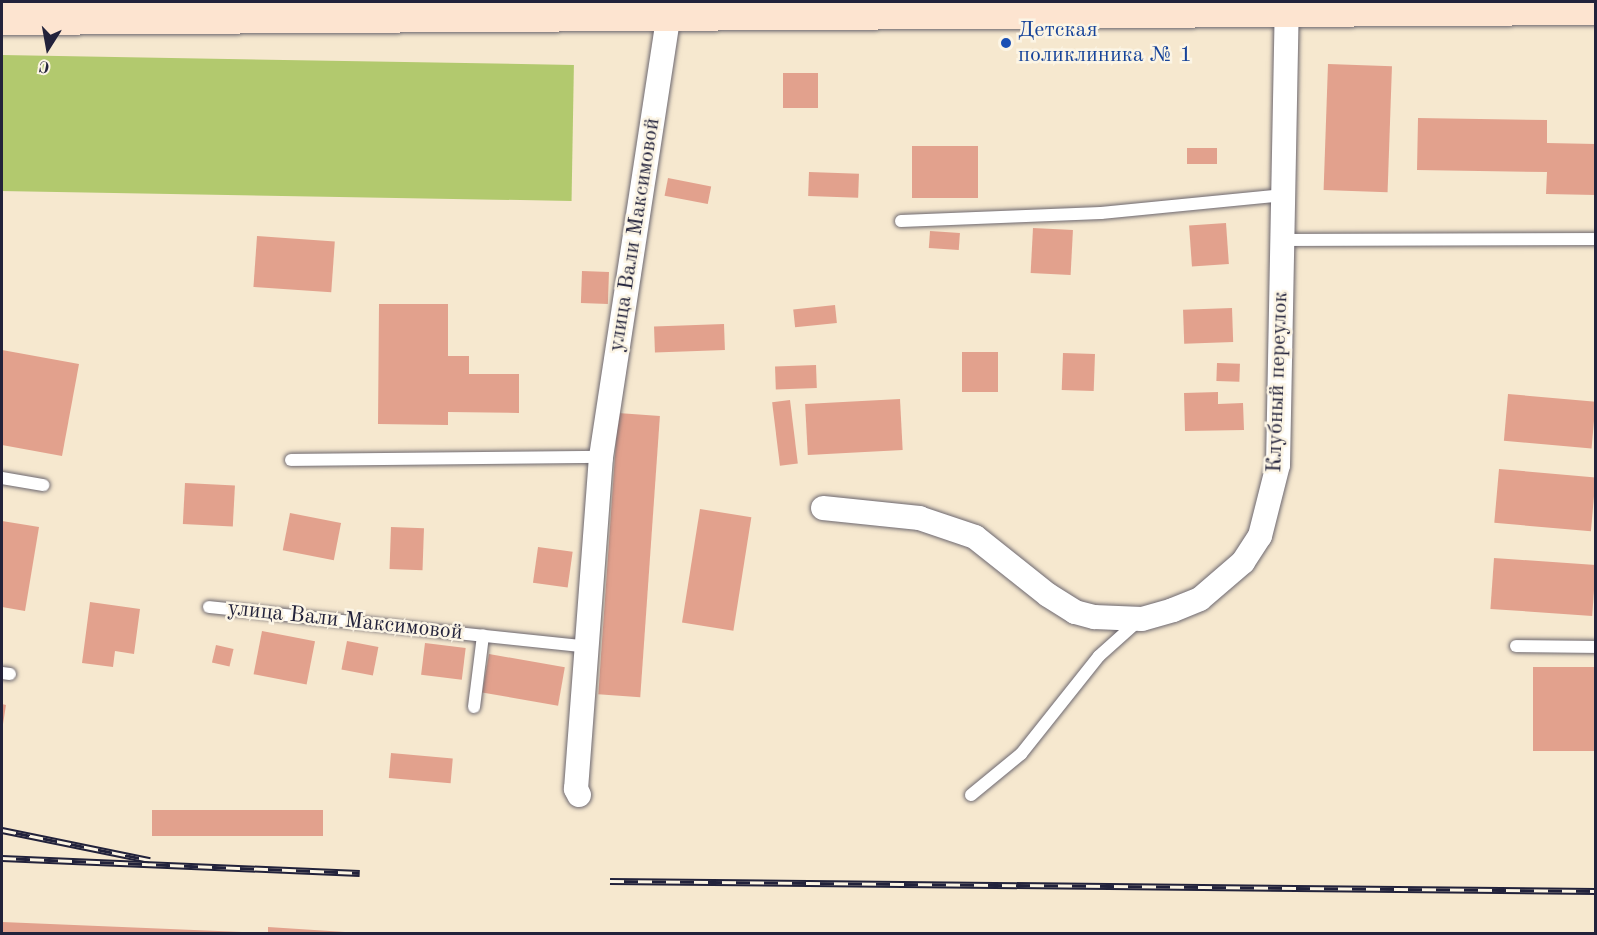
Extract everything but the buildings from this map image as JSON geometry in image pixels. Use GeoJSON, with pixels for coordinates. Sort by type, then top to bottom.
{"type":"FeatureCollection","features":[{"type":"Feature","properties":{"kind":"main road"},"geometry":{"type":"LineString","coordinates":[[2,18],[669,12],[1596,8]]}},
{"type":"Feature","properties":{"kind":"street","name":"Клубный переулок"},"geometry":{"type":"LineString","coordinates":[[823,508],[898,515],[945,525],[975,537],[1075,612],[1094,617],[1142,618],[1200,599],[1221,585],[1243,562],[1260,536],[1278,465],[1287,11]]}},
{"type":"Feature","properties":{"kind":"street","name":"улица Вали Максимовой"},"geometry":{"type":"LineString","coordinates":[[579,795],[602,457],[669,12]]}},
{"type":"Feature","properties":{"kind":"lane"},"geometry":{"type":"LineString","coordinates":[[901,221],[1101,213],[1284,195]]}},
{"type":"Feature","properties":{"kind":"lane"},"geometry":{"type":"LineString","coordinates":[[1283,240],[1596,239]]}},
{"type":"Feature","properties":{"kind":"lane"},"geometry":{"type":"LineString","coordinates":[[291,460],[602,457]]}},
{"type":"Feature","properties":{"kind":"lane"},"geometry":{"type":"LineString","coordinates":[[2,478],[43,485]]}},
{"type":"Feature","properties":{"kind":"lane","name":"улица Вали Максимовой"},"geometry":{"type":"LineString","coordinates":[[209,607],[589,647]]}},
{"type":"Feature","properties":{"kind":"lane"},"geometry":{"type":"LineString","coordinates":[[971,795],[1021,754],[1099,656],[1142,618]]}},
{"type":"Feature","properties":{"kind":"lane"},"geometry":{"type":"LineString","coordinates":[[474,708],[483,636]]}},
{"type":"Feature","properties":{"kind":"lane"},"geometry":{"type":"LineString","coordinates":[[1516,646],[1596,647]]}},
{"type":"Feature","properties":{"kind":"green space"},"geometry":{"type":"Polygon","coordinates":[[[2,55],[574,65],[572,201],[2,191],[2,55]]]}},
{"type":"Feature","properties":{"kind":"railway"},"geometry":{"type":"LineString","coordinates":[[2,830],[150,860]]}},
{"type":"Feature","properties":{"kind":"railway"},"geometry":{"type":"LineString","coordinates":[[2,858],[360,873]]}},
{"type":"Feature","properties":{"kind":"railway"},"geometry":{"type":"LineString","coordinates":[[610,881],[1596,891]]}},
{"type":"Feature","properties":{"kind":"place","name":"Детская поликлиника № 1"},"geometry":{"type":"Point","coordinates":[1006,43]}}]}
